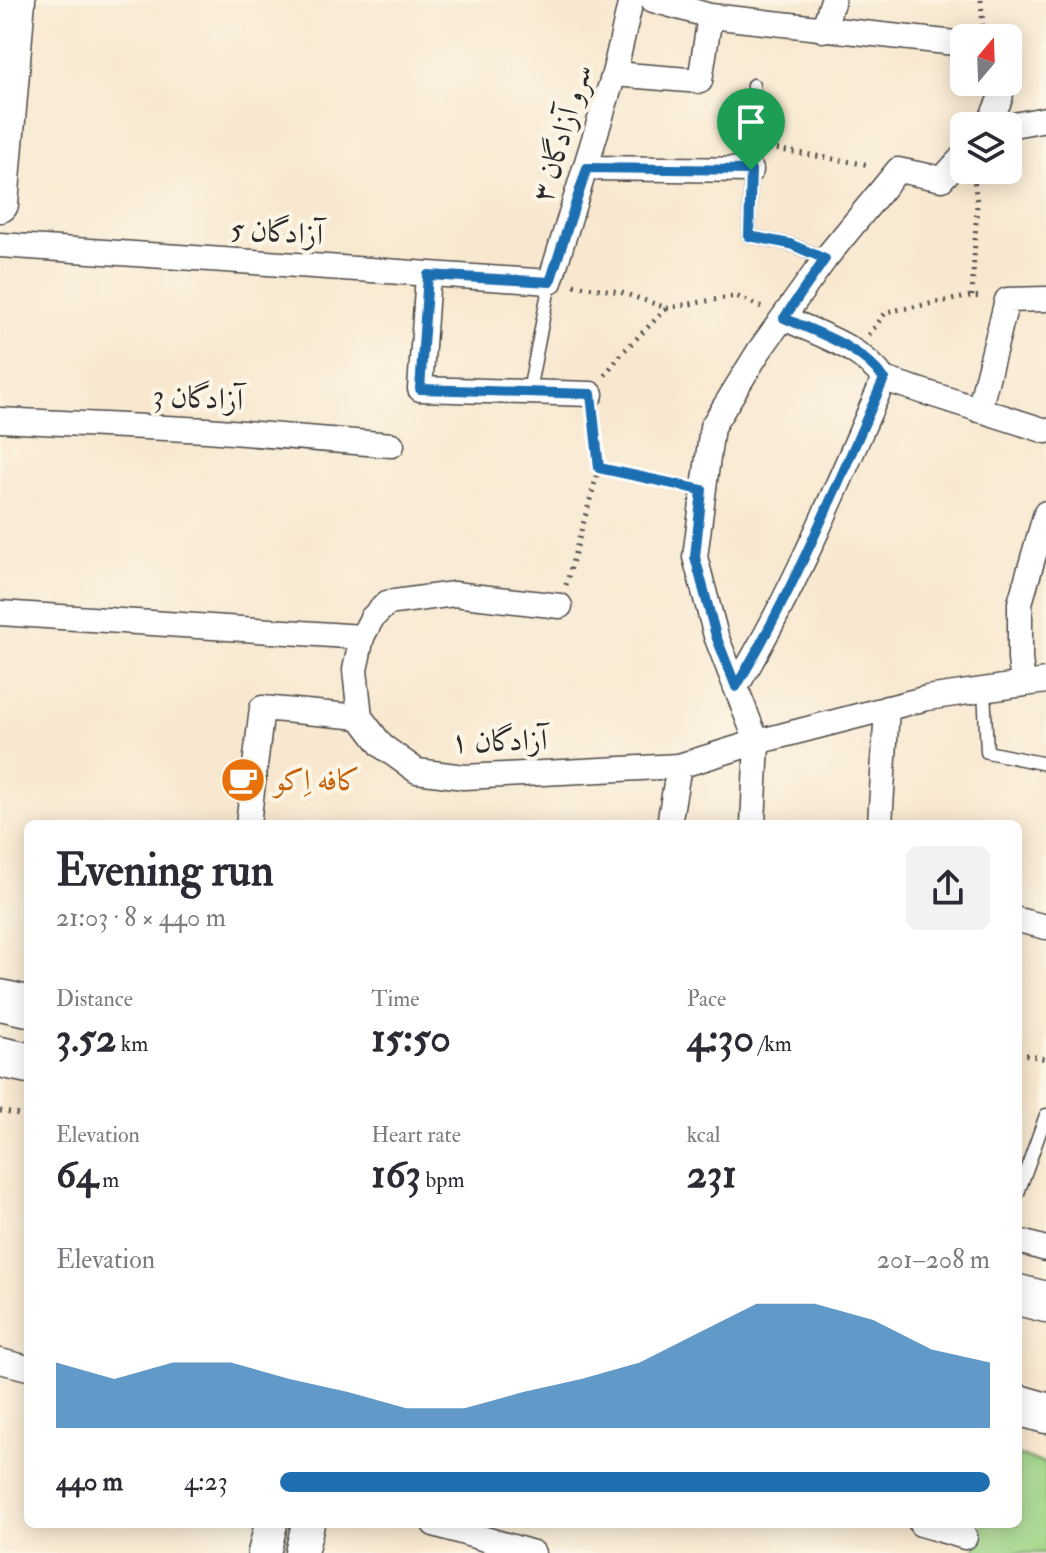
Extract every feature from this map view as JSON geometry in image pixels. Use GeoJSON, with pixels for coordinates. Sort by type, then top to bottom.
{"type":"FeatureCollection","features":[{"type":"Feature","properties":{"kind":"main road"},"geometry":{"type":"LineString","coordinates":[[0,204],[17,0]]}},
{"type":"Feature","properties":{"kind":"main road"},"geometry":{"type":"LineString","coordinates":[[0,1000],[24,1005]]}},
{"type":"Feature","properties":{"kind":"main road"},"geometry":{"type":"LineString","coordinates":[[0,1057],[24,1062]]}},
{"type":"Feature","properties":{"kind":"main road"},"geometry":{"type":"LineString","coordinates":[[1022,1296],[1046,1302]]}},
{"type":"Feature","properties":{"kind":"main road"},"geometry":{"type":"LineString","coordinates":[[1022,1406],[1046,1413]]}},
{"type":"Feature","properties":{"kind":"street","name":"سرو آزادگان ۳"},"geometry":{"type":"LineString","coordinates":[[550,282],[614,74],[631,0]]}},
{"type":"Feature","properties":{"kind":"street"},"geometry":{"type":"LineString","coordinates":[[653,0],[710,16],[950,43]]}},
{"type":"Feature","properties":{"kind":"street"},"geometry":{"type":"LineString","coordinates":[[823,30],[833,0]]}},
{"type":"Feature","properties":{"kind":"street"},"geometry":{"type":"LineString","coordinates":[[614,74],[700,81],[710,16]]}},
{"type":"Feature","properties":{"kind":"street"},"geometry":{"type":"LineString","coordinates":[[1022,123],[1046,119]]}},
{"type":"Feature","properties":{"kind":"street"},"geometry":{"type":"LineString","coordinates":[[587,168],[751,170]]}},
{"type":"Feature","properties":{"kind":"street"},"geometry":{"type":"LineString","coordinates":[[753,820],[757,742],[716,636],[695,557],[712,427],[759,351],[825,259],[898,170],[942,179],[950,170]]}},
{"type":"Feature","properties":{"kind":"street","name":"آزادگان 5"},"geometry":{"type":"LineString","coordinates":[[0,245],[550,282]]}},
{"type":"Feature","properties":{"kind":"street"},"geometry":{"type":"LineString","coordinates":[[428,275],[420,389],[591,394]]}},
{"type":"Feature","properties":{"kind":"street"},"geometry":{"type":"LineString","coordinates":[[979,410],[1007,300],[1046,299]]}},
{"type":"Feature","properties":{"kind":"street"},"geometry":{"type":"LineString","coordinates":[[784,318],[856,351],[872,363],[884,379],[1046,431]]}},
{"type":"Feature","properties":{"kind":"street"},"geometry":{"type":"LineString","coordinates":[[736,687],[757,653],[807,551],[884,379]]}},
{"type":"Feature","properties":{"kind":"street","name":"آزادگان 3"},"geometry":{"type":"LineString","coordinates":[[0,420],[207,430],[392,445]]}},
{"type":"Feature","properties":{"kind":"street"},"geometry":{"type":"LineString","coordinates":[[1034,682],[1020,659],[1020,603],[1046,513]]}},
{"type":"Feature","properties":{"kind":"street"},"geometry":{"type":"LineString","coordinates":[[248,820],[262,708],[360,717],[355,670],[362,637],[372,618],[387,603],[454,594],[560,606]]}},
{"type":"Feature","properties":{"kind":"street"},"geometry":{"type":"LineString","coordinates":[[0,613],[362,637]]}},
{"type":"Feature","properties":{"kind":"street","name":"آزادگان ۱"},"geometry":{"type":"LineString","coordinates":[[360,717],[382,746],[417,771],[464,777],[679,766],[757,742],[927,698],[1034,682]]}},
{"type":"Feature","properties":{"kind":"street"},"geometry":{"type":"LineString","coordinates":[[880,820],[887,708]]}},
{"type":"Feature","properties":{"kind":"street"},"geometry":{"type":"LineString","coordinates":[[670,820],[679,766]]}},
{"type":"Feature","properties":{"kind":"street"},"geometry":{"type":"LineString","coordinates":[[1022,921],[1046,927]]}},
{"type":"Feature","properties":{"kind":"street"},"geometry":{"type":"LineString","coordinates":[[1022,1242],[1046,1249]]}},
{"type":"Feature","properties":{"kind":"street"},"geometry":{"type":"LineString","coordinates":[[0,1361],[24,1367]]}},
{"type":"Feature","properties":{"kind":"street"},"geometry":{"type":"LineString","coordinates":[[264,1553],[270,1528]]}},
{"type":"Feature","properties":{"kind":"street"},"geometry":{"type":"LineString","coordinates":[[301,1553],[307,1528]]}},
{"type":"Feature","properties":{"kind":"street"},"geometry":{"type":"LineString","coordinates":[[448,1528],[533,1553]]}},
{"type":"Feature","properties":{"kind":"street"},"geometry":{"type":"LineString","coordinates":[[934,1528],[965,1538]]}},
{"type":"Feature","properties":{"kind":"lane"},"geometry":{"type":"LineString","coordinates":[[753,85],[749,236],[790,244],[825,259]]}},
{"type":"Feature","properties":{"kind":"lane"},"geometry":{"type":"LineString","coordinates":[[529,391],[550,282]]}},
{"type":"Feature","properties":{"kind":"lane"},"geometry":{"type":"LineString","coordinates":[[984,689],[987,752],[1046,764]]}},
{"type":"Feature","properties":{"kind":"lane"},"geometry":{"type":"LineString","coordinates":[[1022,1182],[1046,1115]]}},
{"type":"Feature","properties":{"kind":"path"},"geometry":{"type":"LineString","coordinates":[[981,0],[983,24]]}},
{"type":"Feature","properties":{"kind":"path"},"geometry":{"type":"LineString","coordinates":[[753,145],[898,170]]}},
{"type":"Feature","properties":{"kind":"path"},"geometry":{"type":"LineString","coordinates":[[972,296],[977,203],[975,184]]}},
{"type":"Feature","properties":{"kind":"path"},"geometry":{"type":"LineString","coordinates":[[550,282],[620,292],[667,308],[736,296],[784,318]]}},
{"type":"Feature","properties":{"kind":"path"},"geometry":{"type":"LineString","coordinates":[[856,351],[886,312],[972,296],[1007,300]]}},
{"type":"Feature","properties":{"kind":"path"},"geometry":{"type":"LineString","coordinates":[[560,606],[599,468],[591,394],[622,353],[667,308]]}},
{"type":"Feature","properties":{"kind":"path"},"geometry":{"type":"LineString","coordinates":[[599,468],[702,490]]}},
{"type":"Feature","properties":{"kind":"path"},"geometry":{"type":"LineString","coordinates":[[1022,1054],[1046,1059]]}},
{"type":"Feature","properties":{"kind":"path"},"geometry":{"type":"LineString","coordinates":[[0,1111],[24,1116]]}},
{"type":"Feature","properties":{"kind":"green space"},"geometry":{"type":"Polygon","coordinates":[[[1022,1456],[1046,1464],[1046,1553],[974,1553],[981,1528],[1022,1528],[1022,1456]]]}},
{"type":"Feature","properties":{"kind":"place","name":"کافه اِکو"},"geometry":{"type":"Point","coordinates":[243,780]}},
{"type":"Feature","properties":{"kind":"route"},"geometry":{"type":"LineString","coordinates":[[587,168],[751,170],[749,236],[790,244],[825,259],[784,318],[856,351],[872,363],[884,379],[807,551],[757,653],[736,687],[716,636],[695,557],[702,490],[599,468],[591,394],[420,389],[428,275],[550,282],[587,168]]}}]}
